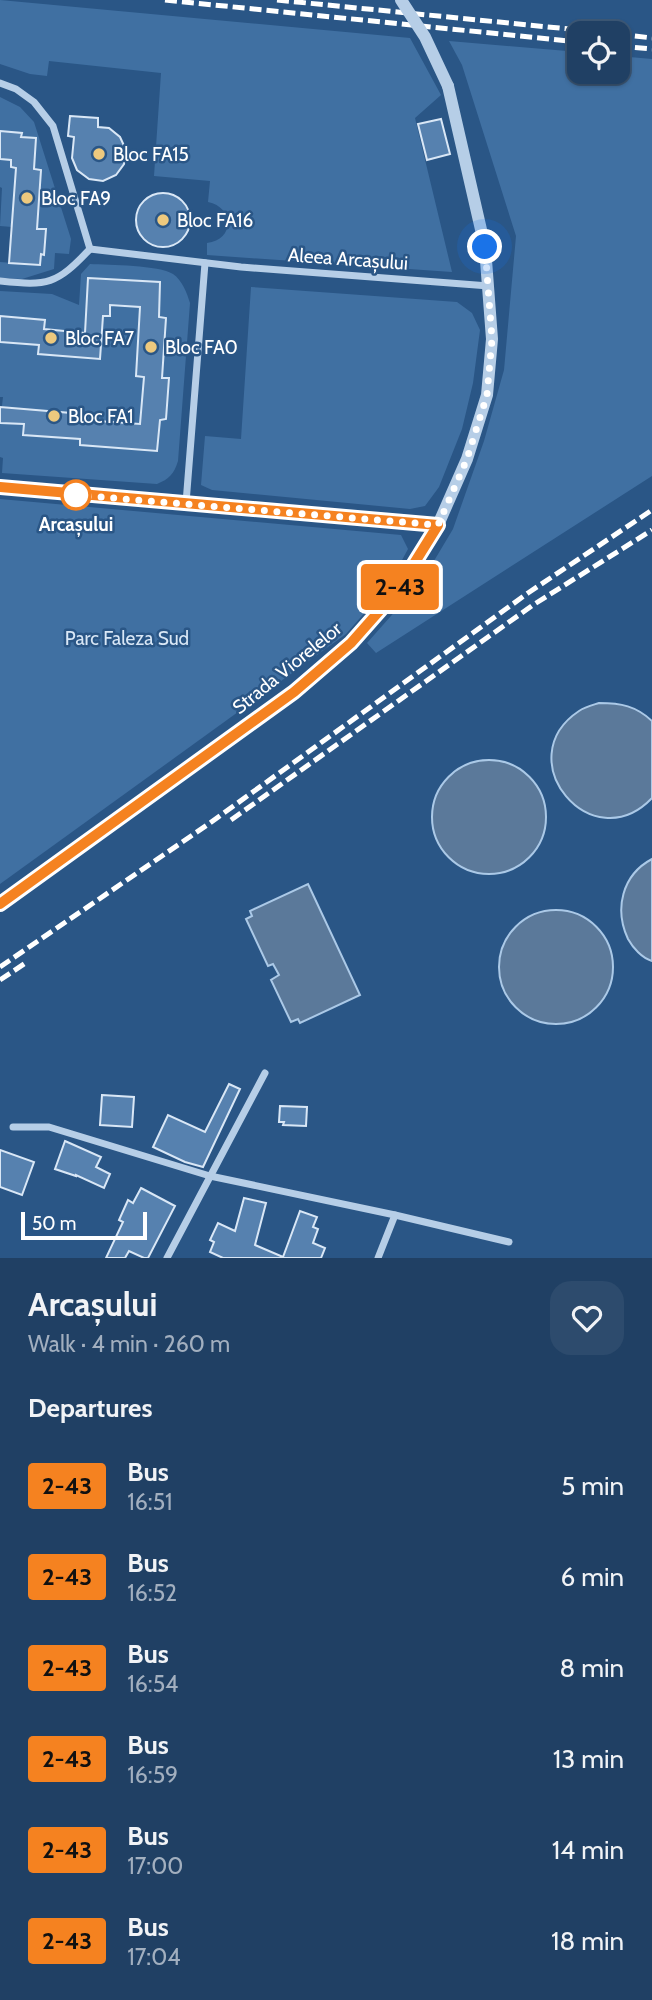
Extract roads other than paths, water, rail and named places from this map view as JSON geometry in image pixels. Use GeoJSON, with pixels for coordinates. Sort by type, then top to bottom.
{"type":"FeatureCollection","features":[{"type":"Feature","properties":{"kind":"street","name":"Strada Viorelelor"},"geometry":{"type":"LineString","coordinates":[[0,904],[294,692],[351,643],[397,591],[438,525],[467,459],[487,395],[492,339],[489,286],[485,247],[448,86],[425,37],[401,0]]}},
{"type":"Feature","properties":{"kind":"street"},"geometry":{"type":"LineString","coordinates":[[0,83],[16,89],[34,102],[52,126],[90,248],[78,262],[57,278],[37,285],[0,281]]}},
{"type":"Feature","properties":{"kind":"street","name":"Aleea Arcașului"},"geometry":{"type":"LineString","coordinates":[[90,248],[205,263],[489,286]]}},
{"type":"Feature","properties":{"kind":"street"},"geometry":{"type":"LineString","coordinates":[[186,503],[205,263]]}},
{"type":"Feature","properties":{"kind":"street"},"geometry":{"type":"LineString","coordinates":[[0,487],[438,525]]}},
{"type":"Feature","properties":{"kind":"street"},"geometry":{"type":"LineString","coordinates":[[167,1258],[265,1073]]}},
{"type":"Feature","properties":{"kind":"street"},"geometry":{"type":"LineString","coordinates":[[13,1127],[50,1127],[210,1176],[509,1242]]}},
{"type":"Feature","properties":{"kind":"street"},"geometry":{"type":"LineString","coordinates":[[378,1258],[395,1215]]}},
{"type":"Feature","properties":{"kind":"railway"},"geometry":{"type":"LineString","coordinates":[[165,0],[567,41]]}},
{"type":"Feature","properties":{"kind":"railway"},"geometry":{"type":"LineString","coordinates":[[277,0],[567,29]]}},
{"type":"Feature","properties":{"kind":"railway"},"geometry":{"type":"LineString","coordinates":[[630,35],[652,38]]}},
{"type":"Feature","properties":{"kind":"railway"},"geometry":{"type":"LineString","coordinates":[[630,47],[652,49]]}},
{"type":"Feature","properties":{"kind":"railway"},"geometry":{"type":"LineString","coordinates":[[0,967],[210,823],[528,593],[652,510]]}},
{"type":"Feature","properties":{"kind":"railway"},"geometry":{"type":"LineString","coordinates":[[231,820],[533,605],[652,530]]}},
{"type":"Feature","properties":{"kind":"railway"},"geometry":{"type":"LineString","coordinates":[[0,980],[27,962]]}},
{"type":"Feature","properties":{"kind":"place","name":"Bloc FA15"},"geometry":{"type":"Point","coordinates":[99,154]}},
{"type":"Feature","properties":{"kind":"place","name":"Bloc FA9"},"geometry":{"type":"Point","coordinates":[27,198]}},
{"type":"Feature","properties":{"kind":"place","name":"Bloc FA16"},"geometry":{"type":"Point","coordinates":[163,220]}},
{"type":"Feature","properties":{"kind":"place","name":"Bloc FA7"},"geometry":{"type":"Point","coordinates":[51,338]}},
{"type":"Feature","properties":{"kind":"place","name":"Bloc FA0"},"geometry":{"type":"Point","coordinates":[151,347]}},
{"type":"Feature","properties":{"kind":"place","name":"Bloc FA1"},"geometry":{"type":"Point","coordinates":[54,416]}},
{"type":"Feature","properties":{"kind":"place","name":"Arcașului"},"geometry":{"type":"Point","coordinates":[76,495]}},
{"type":"Feature","properties":{"kind":"park label","name":"Parc Faleza Sud"},"geometry":{"type":"Point","coordinates":[127,638]}}]}
